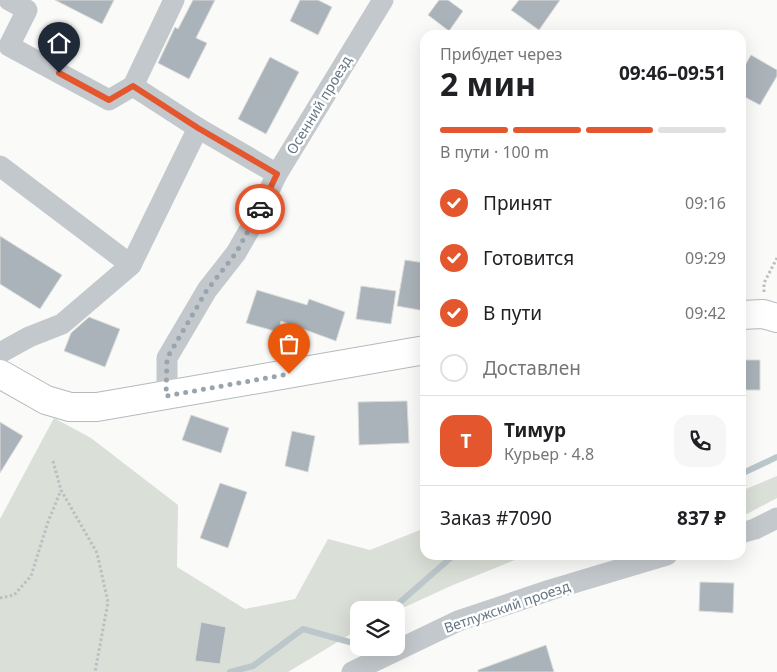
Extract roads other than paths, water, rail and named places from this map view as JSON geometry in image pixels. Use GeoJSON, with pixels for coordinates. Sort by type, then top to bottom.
{"type":"FeatureCollection","features":[{"type":"Feature","properties":{"kind":"main road"},"geometry":{"type":"LineString","coordinates":[[0,374],[46,400],[70,407],[97,407],[420,351]]}},
{"type":"Feature","properties":{"kind":"street"},"geometry":{"type":"LineString","coordinates":[[9,0],[27,10],[4,54],[109,100],[133,86],[174,0]]}},
{"type":"Feature","properties":{"kind":"street","name":"Осенний проезд"},"geometry":{"type":"LineString","coordinates":[[166,396],[167,358],[207,290],[236,253],[256,220],[277,174],[383,0]]}},
{"type":"Feature","properties":{"kind":"street"},"geometry":{"type":"LineString","coordinates":[[133,86],[198,128],[277,174]]}},
{"type":"Feature","properties":{"kind":"street"},"geometry":{"type":"LineString","coordinates":[[0,353],[29,336],[62,324],[130,265],[198,128]]}},
{"type":"Feature","properties":{"kind":"street"},"geometry":{"type":"LineString","coordinates":[[0,166],[130,265]]}},
{"type":"Feature","properties":{"kind":"street"},"geometry":{"type":"LineString","coordinates":[[746,532],[777,518]]}},
{"type":"Feature","properties":{"kind":"street","name":"Ветлужский проезд"},"geometry":{"type":"LineString","coordinates":[[352,672],[458,621],[550,590],[650,560]]}},
{"type":"Feature","properties":{"kind":"waterway"},"geometry":{"type":"LineString","coordinates":[[746,472],[777,457]]}},
{"type":"Feature","properties":{"kind":"waterway"},"geometry":{"type":"LineString","coordinates":[[401,601],[448,560]]}},
{"type":"Feature","properties":{"kind":"waterway"},"geometry":{"type":"LineString","coordinates":[[230,672],[253,666],[303,629],[350,642]]}}]}
